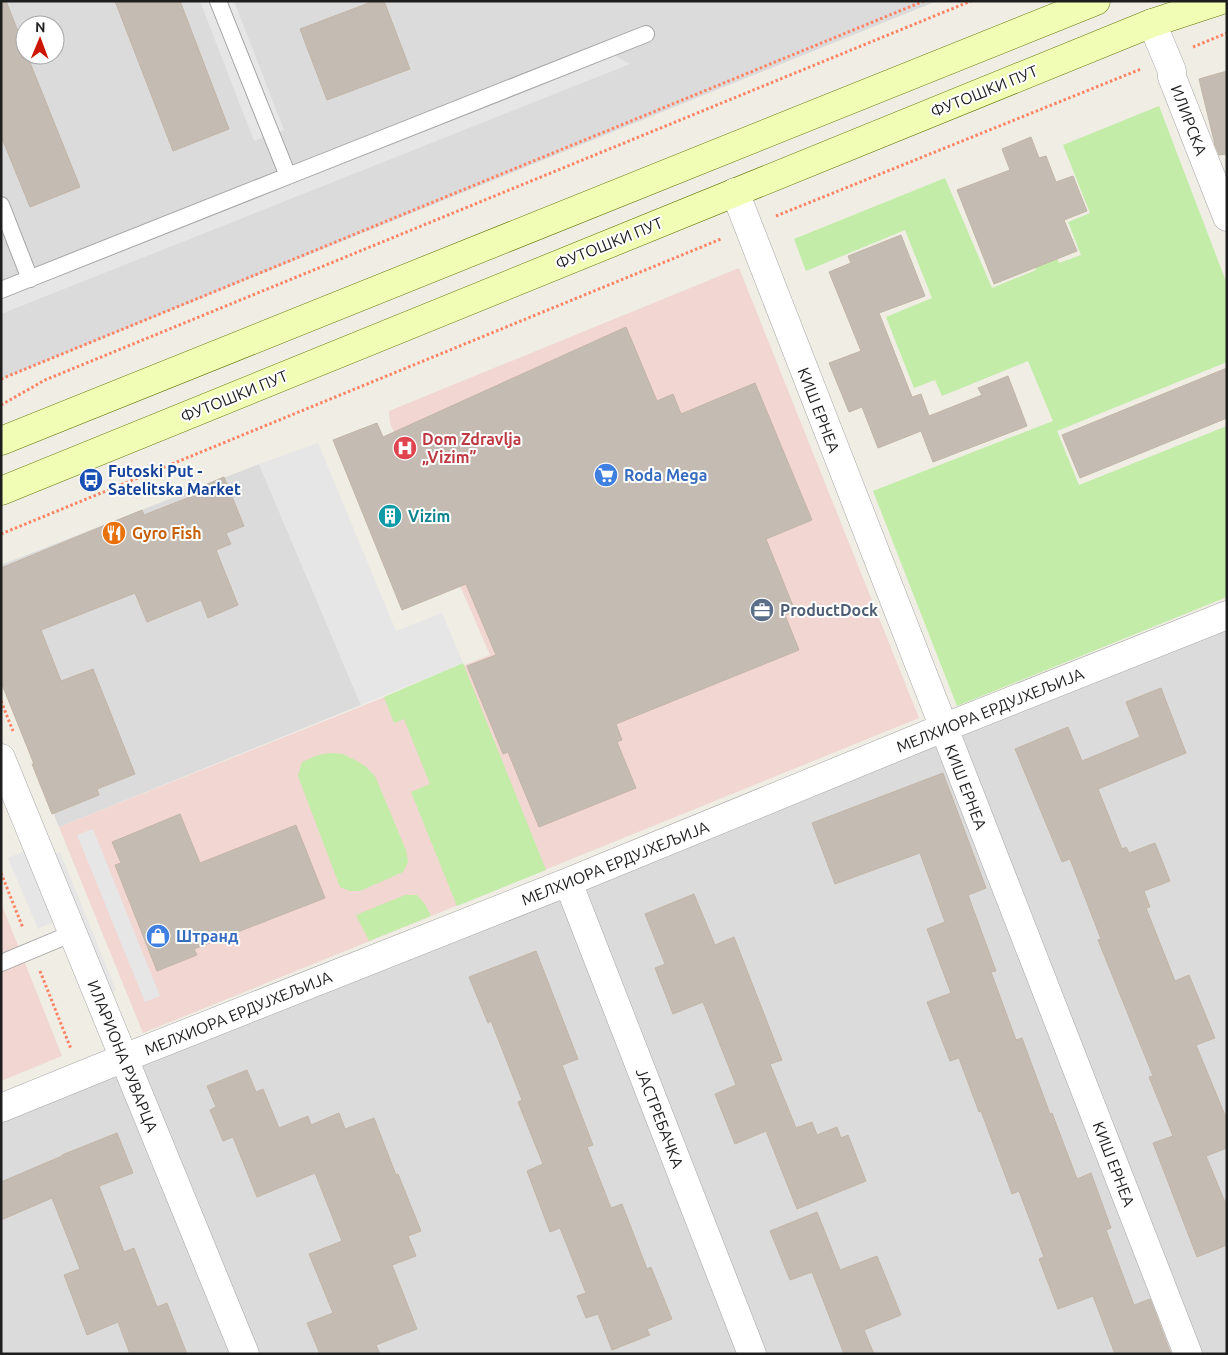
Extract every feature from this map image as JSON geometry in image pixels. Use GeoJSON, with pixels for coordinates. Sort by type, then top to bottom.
{"type":"FeatureCollection","features":[{"type":"Feature","properties":{"kind":"main road"},"geometry":{"type":"LineString","coordinates":[[1,441],[1096,1]]}},
{"type":"Feature","properties":{"kind":"main road","name":"ФУТОШКИ ПУТ"},"geometry":{"type":"LineString","coordinates":[[1,491],[1152,23],[1219,1]]}},
{"type":"Feature","properties":{"kind":"street","name":"ИЛИРСКА"},"geometry":{"type":"LineString","coordinates":[[1152,23],[1227,217]]}},
{"type":"Feature","properties":{"kind":"street","name":"КИШ ЕРНЕА"},"geometry":{"type":"LineString","coordinates":[[735,192],[1188,1354]]}},
{"type":"Feature","properties":{"kind":"street","name":"МЕЛХИОРА ЕРДУЈХЕЉИЈА"},"geometry":{"type":"LineString","coordinates":[[1,1108],[568,882],[943,728],[1227,615]]}},
{"type":"Feature","properties":{"kind":"street","name":"ИЛАРИОНА РУВАРЦА"},"geometry":{"type":"LineString","coordinates":[[1,758],[245,1354]]}},
{"type":"Feature","properties":{"kind":"street","name":"ЈАСТРЕБАЧКА"},"geometry":{"type":"LineString","coordinates":[[568,882],[752,1354]]}},
{"type":"Feature","properties":{"kind":"lane"},"geometry":{"type":"LineString","coordinates":[[218,1],[288,176]]}},
{"type":"Feature","properties":{"kind":"lane"},"geometry":{"type":"LineString","coordinates":[[1,290],[646,34]]}},
{"type":"Feature","properties":{"kind":"lane"},"geometry":{"type":"LineString","coordinates":[[1,205],[30,278]]}},
{"type":"Feature","properties":{"kind":"lane"},"geometry":{"type":"LineString","coordinates":[[1,963],[73,933]]}},
{"type":"Feature","properties":{"kind":"path"},"geometry":{"type":"LineString","coordinates":[[1,379],[924,1]]}},
{"type":"Feature","properties":{"kind":"path"},"geometry":{"type":"LineString","coordinates":[[1,405],[45,380],[972,1]]}},
{"type":"Feature","properties":{"kind":"path"},"geometry":{"type":"LineString","coordinates":[[1,534],[748,227],[1227,33]]}},
{"type":"Feature","properties":{"kind":"shaded area"},"geometry":{"type":"Polygon","coordinates":[[[1,1],[937,1],[1,379],[1,1]]]}},
{"type":"Feature","properties":{"kind":"shaded area"},"geometry":{"type":"Polygon","coordinates":[[[200,1],[234,1],[284,130],[254,141],[200,1]]]}},
{"type":"Feature","properties":{"kind":"shaded area"},"geometry":{"type":"Polygon","coordinates":[[[605,50],[630,64],[1,314],[1,290],[605,50]]]}},
{"type":"Feature","properties":{"kind":"shaded area"},"geometry":{"type":"Polygon","coordinates":[[[739,268],[919,718],[143,1033],[59,827],[490,655],[390,423],[389,411],[739,268]]]}},
{"type":"Feature","properties":{"kind":"shaded area"},"geometry":{"type":"Polygon","coordinates":[[[318,443],[396,631],[442,613],[463,663],[361,705],[259,464],[318,443]]]}},
{"type":"Feature","properties":{"kind":"shaded area"},"geometry":{"type":"Polygon","coordinates":[[[259,464],[361,705],[59,827],[1,682],[1,565],[259,464]]]}},
{"type":"Feature","properties":{"kind":"shaded area"},"geometry":{"type":"Polygon","coordinates":[[[1227,628],[1227,1354],[1,1354],[1,1119],[1227,628]]]}},
{"type":"Feature","properties":{"kind":"shaded area"},"geometry":{"type":"Polygon","coordinates":[[[93,829],[160,996],[145,1002],[77,835],[93,829]]]}},
{"type":"Feature","properties":{"kind":"shaded area"},"geometry":{"type":"Polygon","coordinates":[[[37,846],[42,858],[60,852],[116,990],[99,997],[66,916],[38,929],[8,858],[37,846]]]}},
{"type":"Feature","properties":{"kind":"shaded area"},"geometry":{"type":"Polygon","coordinates":[[[1,903],[62,1056],[1,1081],[1,903]]]}},
{"type":"Feature","properties":{"kind":"green space"},"geometry":{"type":"Polygon","coordinates":[[[1159,106],[1227,284],[1227,362],[1057,431],[1079,485],[1227,426],[1227,597],[957,706],[873,491],[1053,421],[1028,361],[942,396],[935,380],[914,388],[886,317],[932,298],[905,230],[806,271],[794,239],[945,178],[992,288],[1036,270],[1032,258],[1053,250],[1059,263],[1081,255],[1068,222],[1090,213],[1063,145],[1159,106]]]}},
{"type":"Feature","properties":{"kind":"green space"},"geometry":{"type":"Polygon","coordinates":[[[463,663],[546,870],[457,906],[411,792],[430,784],[404,719],[394,723],[384,697],[463,663]]]}},
{"type":"Feature","properties":{"kind":"green space"},"geometry":{"type":"Polygon","coordinates":[[[330,753],[343,754],[353,759],[365,766],[375,776],[406,850],[408,862],[403,872],[360,891],[350,891],[340,887],[298,776],[302,762],[318,755],[330,753]]]}},
{"type":"Feature","properties":{"kind":"green space"},"geometry":{"type":"Polygon","coordinates":[[[405,895],[417,895],[425,904],[431,916],[369,941],[356,915],[405,895]]]}},
{"type":"Feature","properties":{"kind":"building"},"geometry":{"type":"Polygon","coordinates":[[[1,1],[6,1],[15,24],[15,65],[31,65],[80,187],[30,207],[1,136],[1,1]]]}},
{"type":"Feature","properties":{"kind":"building"},"geometry":{"type":"Polygon","coordinates":[[[115,1],[180,1],[229,129],[173,151],[115,1]]]}},
{"type":"Feature","properties":{"kind":"building"},"geometry":{"type":"Polygon","coordinates":[[[374,1],[384,1],[410,69],[327,100],[300,29],[374,1]]]}},
{"type":"Feature","properties":{"kind":"building"},"geometry":{"type":"Polygon","coordinates":[[[1227,71],[1227,154],[1219,155],[1199,79],[1227,71]]]}},
{"type":"Feature","properties":{"kind":"building"},"geometry":{"type":"Polygon","coordinates":[[[1031,137],[1039,158],[1046,156],[1056,182],[1073,176],[1087,211],[1064,220],[1077,251],[994,284],[957,190],[1010,170],[1002,149],[1031,137]]]}},
{"type":"Feature","properties":{"kind":"building"},"geometry":{"type":"Polygon","coordinates":[[[901,235],[925,296],[879,313],[912,397],[921,394],[929,416],[982,395],[978,388],[1008,376],[1027,426],[933,462],[921,431],[878,448],[862,407],[849,412],[829,363],[861,351],[829,272],[851,263],[848,256],[901,235]]]}},
{"type":"Feature","properties":{"kind":"building"},"geometry":{"type":"Polygon","coordinates":[[[626,327],[657,401],[673,394],[681,414],[755,383],[812,520],[766,539],[795,611],[785,615],[799,650],[616,724],[622,740],[617,742],[636,788],[539,827],[508,752],[503,754],[467,666],[496,655],[466,584],[402,610],[333,440],[377,423],[383,437],[626,327]]]}},
{"type":"Feature","properties":{"kind":"building"},"geometry":{"type":"Polygon","coordinates":[[[1227,368],[1227,418],[1080,478],[1062,435],[1227,368]]]}},
{"type":"Feature","properties":{"kind":"building"},"geometry":{"type":"Polygon","coordinates":[[[224,477],[244,526],[226,533],[231,544],[216,550],[238,605],[208,618],[201,600],[147,622],[135,593],[41,630],[61,681],[93,669],[135,774],[97,789],[99,795],[52,814],[1,682],[1,568],[142,510],[144,515],[200,493],[198,488],[224,477]]]}},
{"type":"Feature","properties":{"kind":"building"},"geometry":{"type":"Polygon","coordinates":[[[1161,688],[1186,753],[1098,789],[1122,849],[1126,847],[1129,853],[1155,843],[1170,881],[1144,891],[1150,907],[1146,908],[1175,981],[1189,975],[1215,1038],[1196,1045],[1227,1120],[1227,1148],[1206,1156],[1227,1207],[1227,1245],[1197,1257],[1153,1143],[1173,1136],[1149,1077],[1153,1076],[1098,940],[1101,939],[1070,859],[1062,862],[1015,749],[1068,727],[1082,761],[1140,737],[1126,702],[1161,688]]]}},
{"type":"Feature","properties":{"kind":"building"},"geometry":{"type":"Polygon","coordinates":[[[943,773],[986,888],[968,895],[996,971],[991,972],[1016,1040],[1022,1038],[1050,1114],[1052,1113],[1077,1179],[1091,1173],[1111,1228],[1106,1230],[1134,1305],[1150,1299],[1171,1354],[1115,1354],[1093,1296],[1058,1309],[1039,1259],[1044,1257],[1019,1191],[1012,1194],[959,1058],[950,1061],[927,1002],[951,993],[927,929],[945,922],[920,853],[835,884],[812,823],[943,773]]]}},
{"type":"Feature","properties":{"kind":"building"},"geometry":{"type":"Polygon","coordinates":[[[180,814],[200,863],[296,825],[325,898],[194,949],[197,955],[157,971],[115,865],[121,863],[112,842],[180,814]]]}},
{"type":"Feature","properties":{"kind":"building"},"geometry":{"type":"Polygon","coordinates":[[[694,894],[715,945],[734,937],[782,1060],[770,1064],[796,1128],[812,1122],[817,1135],[837,1127],[841,1138],[848,1135],[866,1181],[797,1209],[766,1131],[735,1144],[715,1094],[736,1085],[703,1002],[673,1014],[655,968],[665,964],[645,914],[694,894]]]}},
{"type":"Feature","properties":{"kind":"building"},"geometry":{"type":"Polygon","coordinates":[[[536,951],[578,1059],[562,1065],[593,1145],[587,1147],[611,1208],[622,1204],[647,1269],[651,1267],[672,1319],[647,1329],[650,1335],[612,1350],[598,1314],[586,1318],[577,1296],[586,1293],[560,1228],[550,1232],[527,1171],[543,1164],[518,1102],[522,1100],[491,1021],[488,1023],[469,977],[536,951]]]}},
{"type":"Feature","properties":{"kind":"building"},"geometry":{"type":"Polygon","coordinates":[[[247,1070],[256,1092],[263,1089],[279,1128],[308,1116],[311,1125],[339,1113],[345,1129],[374,1118],[396,1175],[398,1174],[421,1231],[408,1236],[416,1256],[392,1265],[417,1329],[376,1345],[380,1354],[320,1354],[307,1323],[333,1313],[309,1254],[342,1241],[315,1173],[257,1197],[233,1137],[223,1141],[210,1110],[216,1107],[207,1086],[247,1070]]]}},
{"type":"Feature","properties":{"kind":"building"},"geometry":{"type":"Polygon","coordinates":[[[117,1133],[133,1173],[99,1186],[124,1252],[134,1248],[157,1307],[167,1303],[187,1354],[130,1354],[118,1322],[87,1335],[64,1275],[80,1269],[52,1198],[1,1220],[1,1182],[117,1133]]]}},
{"type":"Feature","properties":{"kind":"building"},"geometry":{"type":"Polygon","coordinates":[[[817,1212],[840,1270],[877,1256],[901,1315],[864,1330],[874,1354],[844,1354],[812,1272],[790,1280],[770,1231],[817,1212]]]}},
{"type":"Feature","properties":{"kind":"place","name":"Dom Zdravlja „Vizim”"},"geometry":{"type":"Point","coordinates":[405,448]}},
{"type":"Feature","properties":{"kind":"place","name":"Roda Mega"},"geometry":{"type":"Point","coordinates":[606,475]}},
{"type":"Feature","properties":{"kind":"place","name":"Futoski Put - Satelitska Market"},"geometry":{"type":"Point","coordinates":[91,480]}},
{"type":"Feature","properties":{"kind":"place","name":"Vizim"},"geometry":{"type":"Point","coordinates":[390,516]}},
{"type":"Feature","properties":{"kind":"place","name":"Gyro Fish"},"geometry":{"type":"Point","coordinates":[114,533]}},
{"type":"Feature","properties":{"kind":"place","name":"ProductDock"},"geometry":{"type":"Point","coordinates":[762,610]}},
{"type":"Feature","properties":{"kind":"place","name":"Штранд"},"geometry":{"type":"Point","coordinates":[158,936]}}]}
